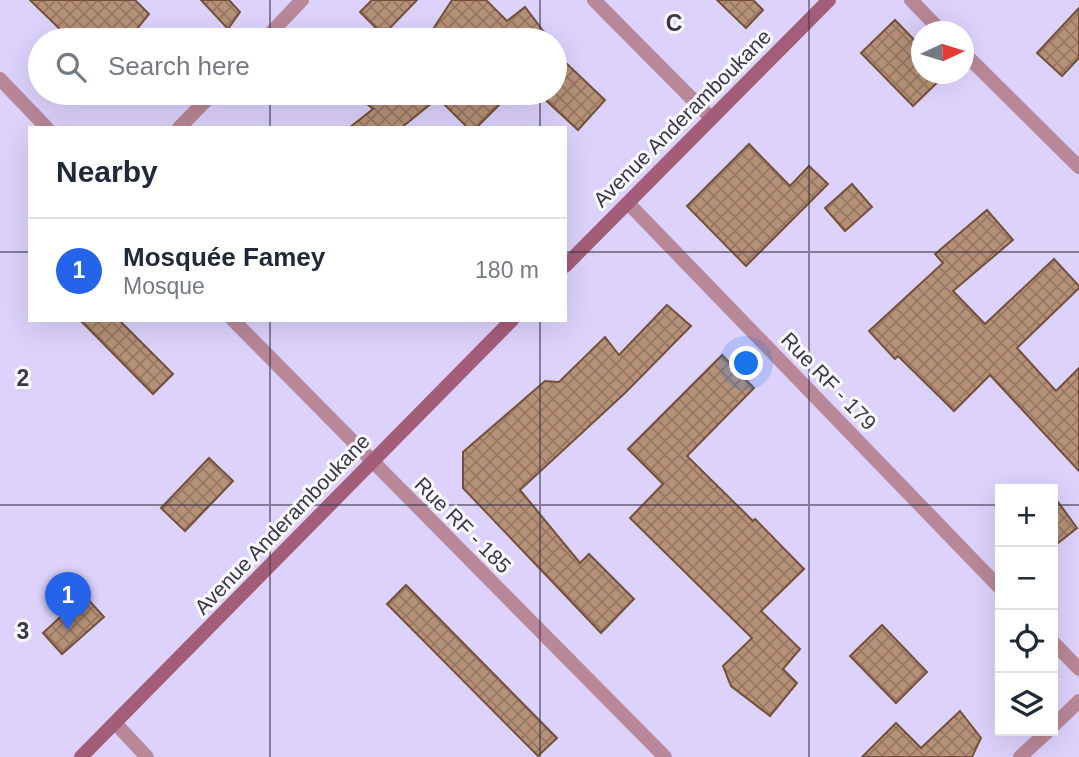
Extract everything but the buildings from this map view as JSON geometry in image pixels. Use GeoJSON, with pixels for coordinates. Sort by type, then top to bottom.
{"type":"FeatureCollection","features":[{"type":"Feature","properties":{"kind":"street"},"geometry":{"type":"LineString","coordinates":[[275,28],[302,0]]}},
{"type":"Feature","properties":{"kind":"street"},"geometry":{"type":"LineString","coordinates":[[594,0],[711,118]]}},
{"type":"Feature","properties":{"kind":"street","name":"Avenue Anderamboukane"},"geometry":{"type":"LineString","coordinates":[[567,264],[829,0]]}},
{"type":"Feature","properties":{"kind":"street"},"geometry":{"type":"LineString","coordinates":[[911,0],[931,21]]}},
{"type":"Feature","properties":{"kind":"street"},"geometry":{"type":"LineString","coordinates":[[974,63],[1079,167]]}},
{"type":"Feature","properties":{"kind":"street"},"geometry":{"type":"LineString","coordinates":[[0,79],[45,126]]}},
{"type":"Feature","properties":{"kind":"street"},"geometry":{"type":"LineString","coordinates":[[181,126],[201,105]]}},
{"type":"Feature","properties":{"kind":"street","name":"Rue RF - 179"},"geometry":{"type":"LineString","coordinates":[[628,203],[995,583]]}},
{"type":"Feature","properties":{"kind":"street","name":"Rue RF - 185"},"geometry":{"type":"LineString","coordinates":[[235,322],[371,463],[664,757]]}},
{"type":"Feature","properties":{"kind":"street","name":"Avenue Anderamboukane"},"geometry":{"type":"LineString","coordinates":[[81,757],[510,322]]}},
{"type":"Feature","properties":{"kind":"street"},"geometry":{"type":"LineString","coordinates":[[1058,647],[1079,669]]}},
{"type":"Feature","properties":{"kind":"street"},"geometry":{"type":"LineString","coordinates":[[1058,721],[1079,701]]}},
{"type":"Feature","properties":{"kind":"street"},"geometry":{"type":"LineString","coordinates":[[116,724],[148,757]]}},
{"type":"Feature","properties":{"kind":"street"},"geometry":{"type":"LineString","coordinates":[[1020,757],[1043,736]]}},
{"type":"Feature","properties":{"kind":"place","name":"Mosquée Famey"},"geometry":{"type":"Point","coordinates":[68,630]}}]}
